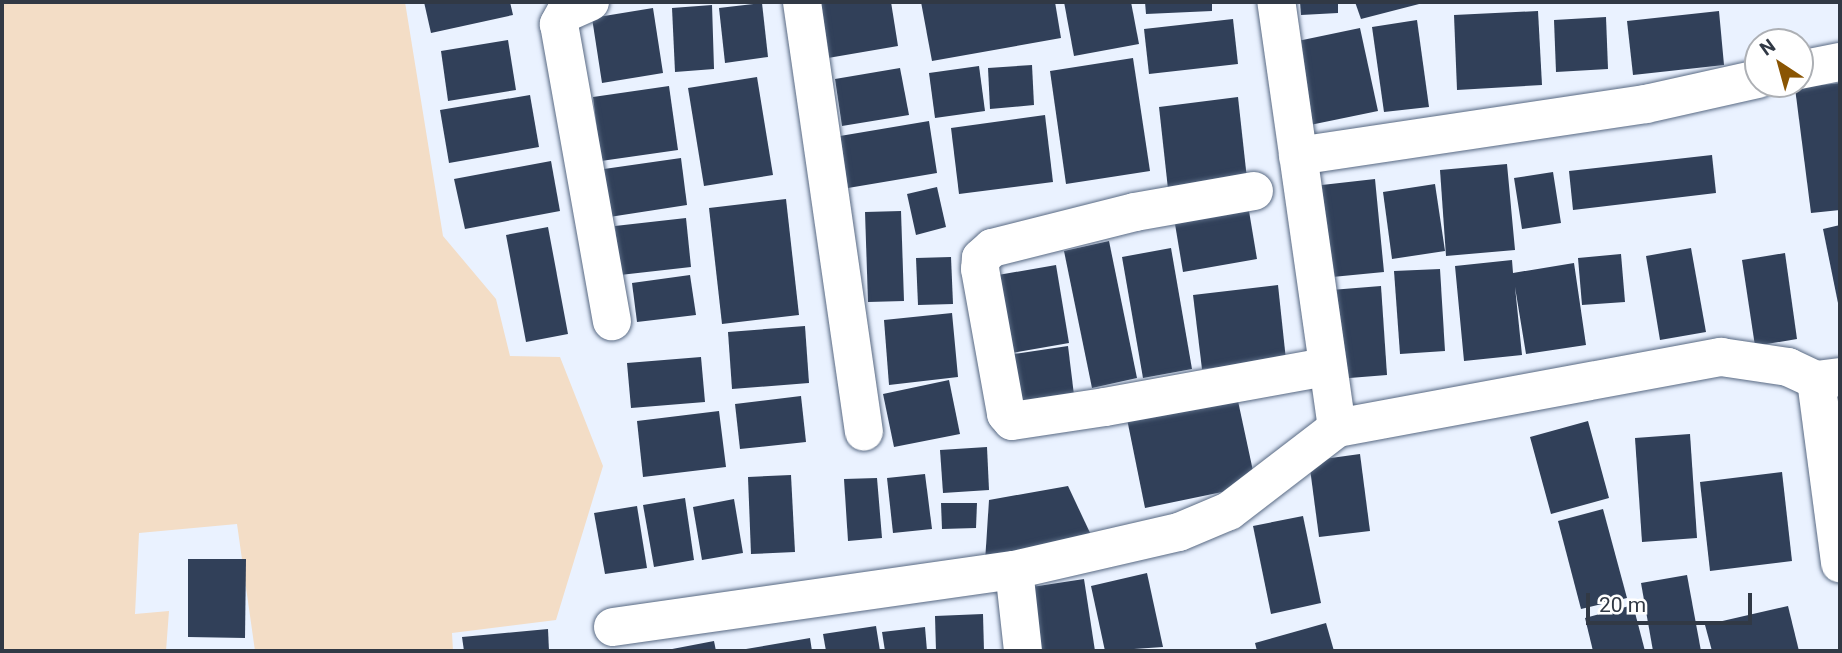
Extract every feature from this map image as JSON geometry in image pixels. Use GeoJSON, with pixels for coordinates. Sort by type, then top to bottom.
{"type":"FeatureCollection","features":[{"type":"Feature","properties":{"kind":"street"},"geometry":{"type":"LineString","coordinates":[[590,2],[565,13],[559,24],[612,321]]}},
{"type":"Feature","properties":{"kind":"street"},"geometry":{"type":"LineString","coordinates":[[802,2],[864,432]]}},
{"type":"Feature","properties":{"kind":"street"},"geometry":{"type":"LineString","coordinates":[[1276,2],[1325,367],[1338,428]]}},
{"type":"Feature","properties":{"kind":"street"},"geometry":{"type":"LineString","coordinates":[[1814,67],[1840,62]]}},
{"type":"Feature","properties":{"kind":"street"},"geometry":{"type":"LineString","coordinates":[[1298,156],[1646,104],[1744,82]]}},
{"type":"Feature","properties":{"kind":"street"},"geometry":{"type":"LineString","coordinates":[[1254,191],[1135,212],[992,248],[981,258],[980,269],[1006,414],[1012,421],[1105,408],[1325,367]]}},
{"type":"Feature","properties":{"kind":"street"},"geometry":{"type":"LineString","coordinates":[[613,627],[1014,570],[1178,532],[1229,511],[1338,428],[1721,357],[1788,367],[1828,378],[1840,563]]}},
{"type":"Feature","properties":{"kind":"street"},"geometry":{"type":"LineString","coordinates":[[1014,570],[1023,651]]}},
{"type":"Feature","properties":{"kind":"shaded area"},"geometry":{"type":"Polygon","coordinates":[[[2,2],[405,2],[443,236],[496,299],[510,356],[560,357],[603,466],[556,620],[452,633],[453,651],[255,651],[237,524],[139,533],[135,614],[169,611],[166,651],[2,651],[2,2]]]}},
{"type":"Feature","properties":{"kind":"building"},"geometry":{"type":"Polygon","coordinates":[[[424,2],[510,2],[513,15],[431,33],[424,2]]]}},
{"type":"Feature","properties":{"kind":"building"},"geometry":{"type":"Polygon","coordinates":[[[820,2],[891,2],[898,46],[828,58],[820,2]]]}},
{"type":"Feature","properties":{"kind":"building"},"geometry":{"type":"Polygon","coordinates":[[[921,2],[1055,2],[1061,38],[932,61],[921,2]]]}},
{"type":"Feature","properties":{"kind":"building"},"geometry":{"type":"Polygon","coordinates":[[[1064,2],[1131,2],[1139,44],[1074,56],[1064,2]]]}},
{"type":"Feature","properties":{"kind":"building"},"geometry":{"type":"Polygon","coordinates":[[[1145,2],[1212,2],[1212,11],[1146,14],[1145,2]]]}},
{"type":"Feature","properties":{"kind":"building"},"geometry":{"type":"Polygon","coordinates":[[[1300,2],[1338,2],[1338,13],[1301,15],[1300,2]]]}},
{"type":"Feature","properties":{"kind":"building"},"geometry":{"type":"Polygon","coordinates":[[[1355,2],[1423,2],[1423,3],[1361,19],[1355,2]]]}},
{"type":"Feature","properties":{"kind":"building"},"geometry":{"type":"Polygon","coordinates":[[[762,3],[768,57],[725,63],[719,8],[762,3]]]}},
{"type":"Feature","properties":{"kind":"building"},"geometry":{"type":"Polygon","coordinates":[[[712,5],[714,69],[675,72],[672,8],[712,5]]]}},
{"type":"Feature","properties":{"kind":"building"},"geometry":{"type":"Polygon","coordinates":[[[653,8],[663,73],[602,83],[592,18],[653,8]]]}},
{"type":"Feature","properties":{"kind":"building"},"geometry":{"type":"Polygon","coordinates":[[[1538,11],[1542,85],[1457,90],[1454,15],[1538,11]]]}},
{"type":"Feature","properties":{"kind":"building"},"geometry":{"type":"Polygon","coordinates":[[[1719,11],[1724,65],[1633,75],[1627,21],[1719,11]]]}},
{"type":"Feature","properties":{"kind":"building"},"geometry":{"type":"Polygon","coordinates":[[[1606,17],[1608,69],[1556,72],[1554,20],[1606,17]]]}},
{"type":"Feature","properties":{"kind":"building"},"geometry":{"type":"Polygon","coordinates":[[[1233,19],[1238,64],[1149,74],[1144,29],[1233,19]]]}},
{"type":"Feature","properties":{"kind":"building"},"geometry":{"type":"Polygon","coordinates":[[[1417,20],[1429,107],[1384,112],[1372,27],[1417,20]]]}},
{"type":"Feature","properties":{"kind":"building"},"geometry":{"type":"Polygon","coordinates":[[[1360,28],[1378,111],[1310,125],[1293,42],[1360,28]]]}},
{"type":"Feature","properties":{"kind":"building"},"geometry":{"type":"Polygon","coordinates":[[[508,40],[516,90],[448,101],[441,51],[508,40]]]}},
{"type":"Feature","properties":{"kind":"building"},"geometry":{"type":"Polygon","coordinates":[[[1133,58],[1150,171],[1066,184],[1050,71],[1133,58]]]}},
{"type":"Feature","properties":{"kind":"building"},"geometry":{"type":"Polygon","coordinates":[[[1032,65],[1034,105],[990,109],[988,68],[1032,65]]]}},
{"type":"Feature","properties":{"kind":"building"},"geometry":{"type":"Polygon","coordinates":[[[979,66],[985,111],[935,118],[929,73],[979,66]]]}},
{"type":"Feature","properties":{"kind":"building"},"geometry":{"type":"Polygon","coordinates":[[[900,68],[909,115],[842,126],[835,79],[900,68]]]}},
{"type":"Feature","properties":{"kind":"building"},"geometry":{"type":"Polygon","coordinates":[[[757,77],[773,175],[704,186],[688,88],[757,77]]]}},
{"type":"Feature","properties":{"kind":"building"},"geometry":{"type":"Polygon","coordinates":[[[1840,83],[1840,210],[1811,213],[1796,98],[1814,98],[1814,86],[1840,83]]]}},
{"type":"Feature","properties":{"kind":"building"},"geometry":{"type":"Polygon","coordinates":[[[669,86],[678,150],[601,161],[593,97],[669,86]]]}},
{"type":"Feature","properties":{"kind":"building"},"geometry":{"type":"Polygon","coordinates":[[[530,95],[539,147],[449,163],[440,110],[530,95]]]}},
{"type":"Feature","properties":{"kind":"building"},"geometry":{"type":"Polygon","coordinates":[[[1238,97],[1247,179],[1168,189],[1159,107],[1238,97]]]}},
{"type":"Feature","properties":{"kind":"building"},"geometry":{"type":"Polygon","coordinates":[[[1045,115],[1053,182],[959,194],[951,128],[1045,115]]]}},
{"type":"Feature","properties":{"kind":"building"},"geometry":{"type":"Polygon","coordinates":[[[929,121],[937,173],[848,188],[840,136],[929,121]]]}},
{"type":"Feature","properties":{"kind":"building"},"geometry":{"type":"Polygon","coordinates":[[[1712,155],[1716,193],[1573,210],[1569,171],[1712,155]]]}},
{"type":"Feature","properties":{"kind":"building"},"geometry":{"type":"Polygon","coordinates":[[[681,158],[687,205],[603,218],[597,170],[681,158]]]}},
{"type":"Feature","properties":{"kind":"building"},"geometry":{"type":"Polygon","coordinates":[[[551,161],[560,211],[465,229],[454,179],[551,161]]]}},
{"type":"Feature","properties":{"kind":"building"},"geometry":{"type":"Polygon","coordinates":[[[1507,164],[1515,250],[1446,256],[1440,170],[1507,164]]]}},
{"type":"Feature","properties":{"kind":"building"},"geometry":{"type":"Polygon","coordinates":[[[1553,172],[1561,223],[1522,229],[1514,178],[1553,172]]]}},
{"type":"Feature","properties":{"kind":"building"},"geometry":{"type":"Polygon","coordinates":[[[1375,179],[1384,272],[1322,278],[1313,186],[1375,179]]]}},
{"type":"Feature","properties":{"kind":"building"},"geometry":{"type":"Polygon","coordinates":[[[1435,184],[1445,251],[1392,259],[1383,192],[1435,184]]]}},
{"type":"Feature","properties":{"kind":"building"},"geometry":{"type":"Polygon","coordinates":[[[937,187],[946,227],[916,235],[907,194],[937,187]]]}},
{"type":"Feature","properties":{"kind":"building"},"geometry":{"type":"Polygon","coordinates":[[[786,199],[799,315],[722,324],[709,208],[786,199]]]}},
{"type":"Feature","properties":{"kind":"building"},"geometry":{"type":"Polygon","coordinates":[[[1248,205],[1257,259],[1183,272],[1174,218],[1248,205]]]}},
{"type":"Feature","properties":{"kind":"building"},"geometry":{"type":"Polygon","coordinates":[[[901,211],[904,301],[868,302],[865,212],[901,211]]]}},
{"type":"Feature","properties":{"kind":"building"},"geometry":{"type":"Polygon","coordinates":[[[686,218],[691,267],[620,275],[615,226],[686,218]]]}},
{"type":"Feature","properties":{"kind":"building"},"geometry":{"type":"Polygon","coordinates":[[[1840,225],[1840,308],[1839,308],[1823,229],[1840,225]]]}},
{"type":"Feature","properties":{"kind":"building"},"geometry":{"type":"Polygon","coordinates":[[[548,227],[568,334],[526,342],[506,235],[548,227]]]}},
{"type":"Feature","properties":{"kind":"building"},"geometry":{"type":"Polygon","coordinates":[[[1109,241],[1137,378],[1092,388],[1064,251],[1109,241]]]}},
{"type":"Feature","properties":{"kind":"building"},"geometry":{"type":"Polygon","coordinates":[[[1171,248],[1192,369],[1143,378],[1122,257],[1171,248]]]}},
{"type":"Feature","properties":{"kind":"building"},"geometry":{"type":"Polygon","coordinates":[[[1691,248],[1706,332],[1660,340],[1646,256],[1691,248]]]}},
{"type":"Feature","properties":{"kind":"building"},"geometry":{"type":"Polygon","coordinates":[[[1785,253],[1797,339],[1755,346],[1742,260],[1785,253]]]}},
{"type":"Feature","properties":{"kind":"building"},"geometry":{"type":"Polygon","coordinates":[[[1621,254],[1625,302],[1582,305],[1578,258],[1621,254]]]}},
{"type":"Feature","properties":{"kind":"building"},"geometry":{"type":"Polygon","coordinates":[[[951,257],[953,304],[918,305],[916,258],[951,257]]]}},
{"type":"Feature","properties":{"kind":"building"},"geometry":{"type":"Polygon","coordinates":[[[1512,260],[1513,273],[1574,263],[1586,345],[1526,354],[1515,287],[1522,355],[1464,361],[1455,266],[1512,260]]]}},
{"type":"Feature","properties":{"kind":"building"},"geometry":{"type":"Polygon","coordinates":[[[1056,265],[1069,343],[1011,353],[998,275],[1056,265]]]}},
{"type":"Feature","properties":{"kind":"building"},"geometry":{"type":"Polygon","coordinates":[[[1440,269],[1445,351],[1400,354],[1394,271],[1440,269]]]}},
{"type":"Feature","properties":{"kind":"building"},"geometry":{"type":"Polygon","coordinates":[[[690,275],[696,315],[637,322],[632,283],[690,275]]]}},
{"type":"Feature","properties":{"kind":"building"},"geometry":{"type":"Polygon","coordinates":[[[1278,285],[1286,360],[1202,369],[1193,295],[1278,285]]]}},
{"type":"Feature","properties":{"kind":"building"},"geometry":{"type":"Polygon","coordinates":[[[1381,286],[1387,375],[1337,379],[1331,290],[1381,286]]]}},
{"type":"Feature","properties":{"kind":"building"},"geometry":{"type":"Polygon","coordinates":[[[952,313],[958,377],[889,385],[884,320],[952,313]]]}},
{"type":"Feature","properties":{"kind":"building"},"geometry":{"type":"Polygon","coordinates":[[[805,326],[809,383],[732,389],[728,332],[805,326]]]}},
{"type":"Feature","properties":{"kind":"building"},"geometry":{"type":"Polygon","coordinates":[[[1068,346],[1074,395],[1013,403],[1007,355],[1068,346]]]}},
{"type":"Feature","properties":{"kind":"building"},"geometry":{"type":"Polygon","coordinates":[[[701,357],[705,402],[631,408],[627,363],[701,357]]]}},
{"type":"Feature","properties":{"kind":"building"},"geometry":{"type":"Polygon","coordinates":[[[949,380],[960,434],[894,447],[883,394],[949,380]]]}},
{"type":"Feature","properties":{"kind":"building"},"geometry":{"type":"Polygon","coordinates":[[[1235,387],[1256,485],[1145,508],[1125,409],[1235,387]]]}},
{"type":"Feature","properties":{"kind":"building"},"geometry":{"type":"Polygon","coordinates":[[[801,396],[806,442],[740,449],[735,404],[801,396]]]}},
{"type":"Feature","properties":{"kind":"building"},"geometry":{"type":"Polygon","coordinates":[[[719,411],[726,467],[643,477],[637,421],[719,411]]]}},
{"type":"Feature","properties":{"kind":"building"},"geometry":{"type":"Polygon","coordinates":[[[1588,421],[1609,498],[1551,514],[1530,437],[1588,421]]]}},
{"type":"Feature","properties":{"kind":"building"},"geometry":{"type":"Polygon","coordinates":[[[1690,434],[1697,538],[1642,542],[1635,438],[1690,434]]]}},
{"type":"Feature","properties":{"kind":"building"},"geometry":{"type":"Polygon","coordinates":[[[987,447],[989,490],[943,493],[940,450],[987,447]]]}},
{"type":"Feature","properties":{"kind":"building"},"geometry":{"type":"Polygon","coordinates":[[[1360,454],[1370,531],[1319,537],[1309,461],[1360,454]]]}},
{"type":"Feature","properties":{"kind":"building"},"geometry":{"type":"Polygon","coordinates":[[[1782,472],[1792,561],[1710,571],[1700,482],[1782,472]]]}},
{"type":"Feature","properties":{"kind":"building"},"geometry":{"type":"Polygon","coordinates":[[[925,474],[932,529],[893,533],[887,478],[925,474]]]}},
{"type":"Feature","properties":{"kind":"building"},"geometry":{"type":"Polygon","coordinates":[[[791,475],[795,552],[751,554],[748,477],[791,475]]]}},
{"type":"Feature","properties":{"kind":"building"},"geometry":{"type":"Polygon","coordinates":[[[877,478],[882,538],[848,541],[844,479],[877,478]]]}},
{"type":"Feature","properties":{"kind":"building"},"geometry":{"type":"Polygon","coordinates":[[[1068,486],[1092,537],[985,562],[989,500],[1068,486]]]}},
{"type":"Feature","properties":{"kind":"building"},"geometry":{"type":"Polygon","coordinates":[[[685,498],[694,560],[654,567],[643,505],[685,498]]]}},
{"type":"Feature","properties":{"kind":"building"},"geometry":{"type":"Polygon","coordinates":[[[734,499],[743,553],[702,560],[693,507],[734,499]]]}},
{"type":"Feature","properties":{"kind":"building"},"geometry":{"type":"Polygon","coordinates":[[[941,503],[977,503],[976,528],[942,529],[941,503]]]}},
{"type":"Feature","properties":{"kind":"building"},"geometry":{"type":"Polygon","coordinates":[[[637,506],[647,568],[605,574],[594,513],[637,506]]]}},
{"type":"Feature","properties":{"kind":"building"},"geometry":{"type":"Polygon","coordinates":[[[1603,509],[1627,598],[1581,609],[1558,521],[1603,509]]]}},
{"type":"Feature","properties":{"kind":"building"},"geometry":{"type":"Polygon","coordinates":[[[1303,516],[1321,603],[1271,614],[1253,526],[1303,516]]]}},
{"type":"Feature","properties":{"kind":"building"},"geometry":{"type":"Polygon","coordinates":[[[188,559],[246,559],[245,638],[188,637],[188,559]]]}},
{"type":"Feature","properties":{"kind":"building"},"geometry":{"type":"Polygon","coordinates":[[[1147,573],[1163,647],[1105,651],[1091,586],[1147,573]]]}},
{"type":"Feature","properties":{"kind":"building"},"geometry":{"type":"Polygon","coordinates":[[[1687,575],[1701,651],[1653,651],[1641,583],[1687,575]]]}},
{"type":"Feature","properties":{"kind":"building"},"geometry":{"type":"Polygon","coordinates":[[[1084,579],[1095,651],[1033,651],[1025,588],[1084,579]]]}},
{"type":"Feature","properties":{"kind":"building"},"geometry":{"type":"Polygon","coordinates":[[[1633,605],[1645,651],[1593,651],[1585,618],[1633,605]]]}},
{"type":"Feature","properties":{"kind":"building"},"geometry":{"type":"Polygon","coordinates":[[[1788,606],[1799,651],[1712,651],[1705,625],[1788,606]]]}},
{"type":"Feature","properties":{"kind":"building"},"geometry":{"type":"Polygon","coordinates":[[[983,614],[984,651],[936,651],[935,616],[983,614]]]}},
{"type":"Feature","properties":{"kind":"building"},"geometry":{"type":"Polygon","coordinates":[[[1326,623],[1334,651],[1257,651],[1255,643],[1326,623]]]}},
{"type":"Feature","properties":{"kind":"building"},"geometry":{"type":"Polygon","coordinates":[[[876,626],[880,651],[826,651],[823,634],[876,626]]]}},
{"type":"Feature","properties":{"kind":"building"},"geometry":{"type":"Polygon","coordinates":[[[925,627],[927,651],[885,651],[882,632],[925,627]]]}},
{"type":"Feature","properties":{"kind":"building"},"geometry":{"type":"Polygon","coordinates":[[[548,629],[549,651],[464,651],[462,637],[548,629]]]}},
{"type":"Feature","properties":{"kind":"building"},"geometry":{"type":"Polygon","coordinates":[[[810,638],[812,651],[740,651],[740,650],[810,638]]]}},
{"type":"Feature","properties":{"kind":"building"},"geometry":{"type":"Polygon","coordinates":[[[714,641],[716,651],[667,650],[714,641]]]}}]}
